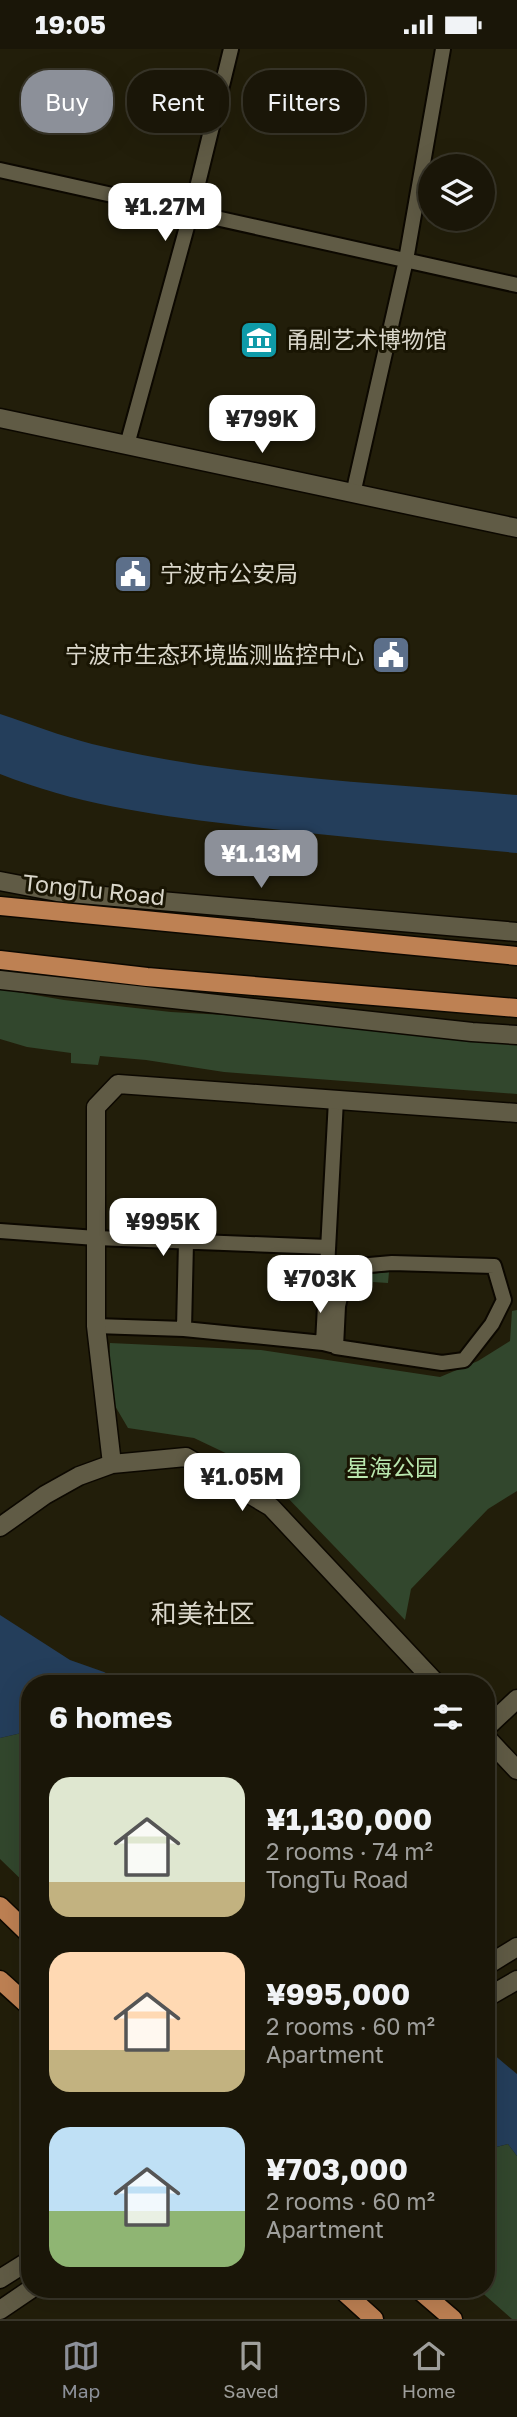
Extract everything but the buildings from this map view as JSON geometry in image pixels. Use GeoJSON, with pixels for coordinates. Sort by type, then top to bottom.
{"type":"FeatureCollection","features":[{"type":"Feature","properties":{"kind":"main road","name":"TongTu Road"},"geometry":{"type":"LineString","coordinates":[[0,906],[517,956]]}},
{"type":"Feature","properties":{"kind":"main road"},"geometry":{"type":"LineString","coordinates":[[0,960],[147,977],[517,1008]]}},
{"type":"Feature","properties":{"kind":"main road"},"geometry":{"type":"LineString","coordinates":[[0,1906],[21,1926]]}},
{"type":"Feature","properties":{"kind":"main road"},"geometry":{"type":"LineString","coordinates":[[0,1980],[21,1999]]}},
{"type":"Feature","properties":{"kind":"main road"},"geometry":{"type":"LineString","coordinates":[[351,2298],[374,2319]]}},
{"type":"Feature","properties":{"kind":"main road"},"geometry":{"type":"LineString","coordinates":[[428,2298],[453,2319]]}},
{"type":"Feature","properties":{"kind":"street"},"geometry":{"type":"LineString","coordinates":[[127,445],[191,212],[231,49]]}},
{"type":"Feature","properties":{"kind":"street"},"geometry":{"type":"LineString","coordinates":[[353,494],[406,260],[443,49]]}},
{"type":"Feature","properties":{"kind":"street"},"geometry":{"type":"LineString","coordinates":[[0,170],[517,285]]}},
{"type":"Feature","properties":{"kind":"street"},"geometry":{"type":"LineString","coordinates":[[0,418],[517,528]]}},
{"type":"Feature","properties":{"kind":"street"},"geometry":{"type":"LineString","coordinates":[[0,881],[57,892],[517,932]]}},
{"type":"Feature","properties":{"kind":"street"},"geometry":{"type":"LineString","coordinates":[[0,981],[458,1031],[517,1035]]}},
{"type":"Feature","properties":{"kind":"street"},"geometry":{"type":"LineString","coordinates":[[112,1464],[96,1326],[96,1107],[118,1084],[517,1113]]}},
{"type":"Feature","properties":{"kind":"street"},"geometry":{"type":"LineString","coordinates":[[329,1345],[328,1247],[336,1100]]}},
{"type":"Feature","properties":{"kind":"street"},"geometry":{"type":"LineString","coordinates":[[0,1231],[96,1238],[328,1247]]}},
{"type":"Feature","properties":{"kind":"street"},"geometry":{"type":"LineString","coordinates":[[184,1329],[186,1241]]}},
{"type":"Feature","properties":{"kind":"street"},"geometry":{"type":"LineString","coordinates":[[96,1326],[184,1329],[329,1345],[442,1363],[464,1360],[511,1301],[494,1266],[392,1263],[347,1267],[329,1345]]}},
{"type":"Feature","properties":{"kind":"street"},"geometry":{"type":"LineString","coordinates":[[0,1527],[45,1495],[79,1476],[112,1464],[186,1457],[271,1507],[428,1675]]}},
{"type":"Feature","properties":{"kind":"street"},"geometry":{"type":"LineString","coordinates":[[495,1720],[517,1699]]}},
{"type":"Feature","properties":{"kind":"street"},"geometry":{"type":"LineString","coordinates":[[495,1747],[517,1770]]}},
{"type":"Feature","properties":{"kind":"street"},"geometry":{"type":"LineString","coordinates":[[495,1960],[517,1947]]}},
{"type":"Feature","properties":{"kind":"street"},"geometry":{"type":"LineString","coordinates":[[495,1993],[517,1980]]}},
{"type":"Feature","properties":{"kind":"street"},"geometry":{"type":"LineString","coordinates":[[0,2279],[21,2266]]}},
{"type":"Feature","properties":{"kind":"street"},"geometry":{"type":"LineString","coordinates":[[0,2309],[21,2295]]}},
{"type":"Feature","properties":{"kind":"green space"},"geometry":{"type":"Polygon","coordinates":[[[0,989],[64,1000],[171,1012],[262,1017],[517,1045],[517,1094],[224,1072],[100,1056],[98,1065],[71,1063],[71,1053],[27,1047],[0,1039],[0,989]]]}},
{"type":"Feature","properties":{"kind":"green space"},"geometry":{"type":"Polygon","coordinates":[[[389,1272],[388,1283],[373,1282],[372,1286],[349,1285],[362,1277],[389,1272]]]}},
{"type":"Feature","properties":{"kind":"green space","name":"星海公园"},"geometry":{"type":"Polygon","coordinates":[[[517,1310],[517,1491],[488,1509],[411,1589],[405,1620],[261,1470],[194,1438],[128,1428],[108,1394],[110,1343],[261,1350],[440,1377],[478,1361],[510,1341],[512,1311],[517,1310]]]}},
{"type":"Feature","properties":{"kind":"green space"},"geometry":{"type":"Polygon","coordinates":[[[21,1733],[21,1879],[0,1859],[0,1738],[21,1733]]]}},
{"type":"Feature","properties":{"kind":"green space"},"geometry":{"type":"Polygon","coordinates":[[[508,2144],[517,2156],[517,2319],[512,2319],[488,2298],[495,2298],[495,2147],[508,2144]]]}},
{"type":"Feature","properties":{"kind":"water"},"geometry":{"type":"Polygon","coordinates":[[[0,714],[92,744],[196,764],[303,777],[517,795],[517,853],[200,820],[113,807],[56,793],[0,774],[0,714]]]}},
{"type":"Feature","properties":{"kind":"water"},"geometry":{"type":"Polygon","coordinates":[[[0,1615],[70,1660],[109,1675],[21,1675],[21,1733],[0,1738],[0,1615]]]}},
{"type":"Feature","properties":{"kind":"water"},"geometry":{"type":"Polygon","coordinates":[[[495,2056],[517,2074],[517,2156],[508,2144],[495,2147],[495,2056]]]}},
{"type":"Feature","properties":{"kind":"place","name":"甬剧艺术博物馆"},"geometry":{"type":"Point","coordinates":[259,340]}},
{"type":"Feature","properties":{"kind":"place","name":"宁波市公安局"},"geometry":{"type":"Point","coordinates":[133,574]}},
{"type":"Feature","properties":{"kind":"place","name":"宁波市生态环境监测监控中心"},"geometry":{"type":"Point","coordinates":[391,655]}},
{"type":"Feature","properties":{"kind":"district","name":"和美社区"},"geometry":{"type":"Point","coordinates":[203,1614]}}]}
